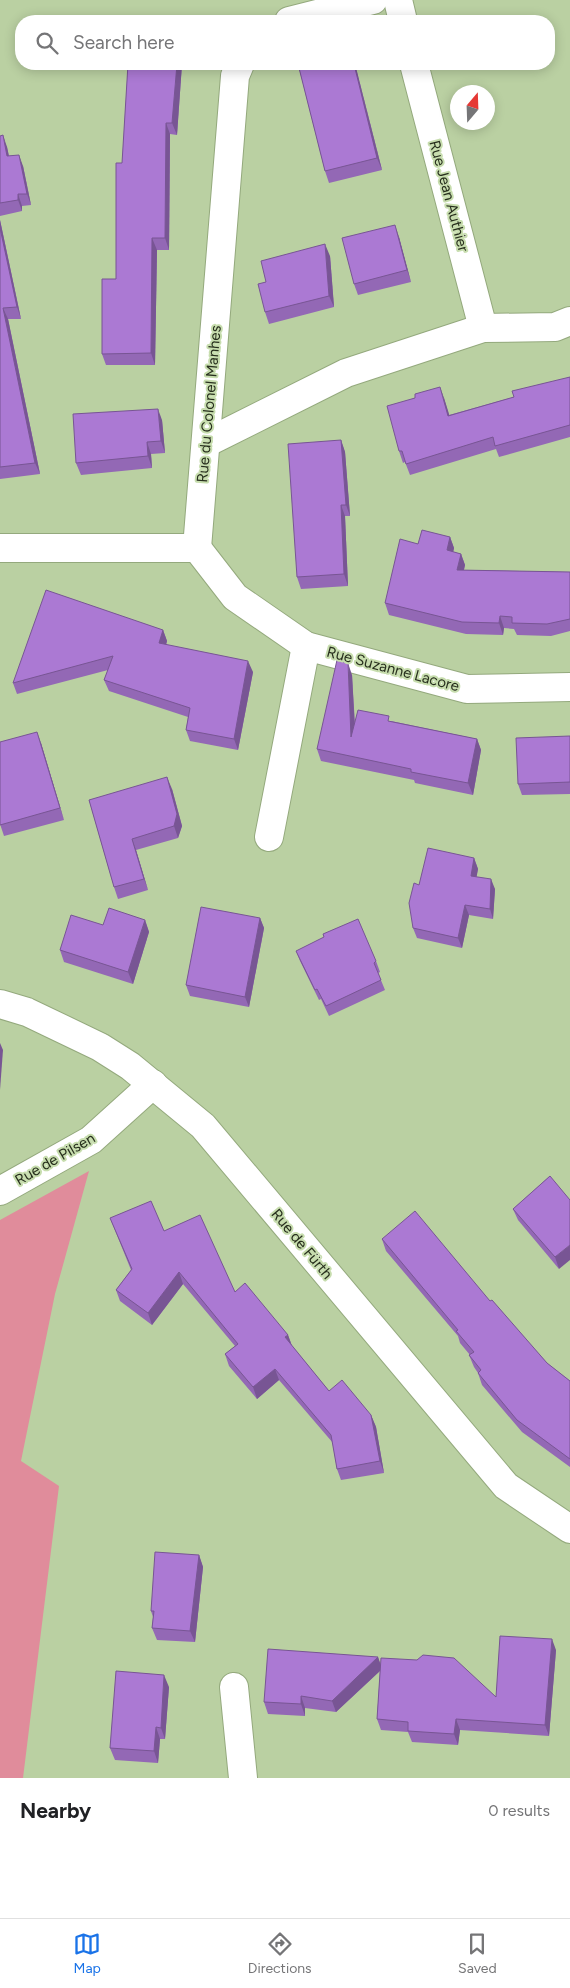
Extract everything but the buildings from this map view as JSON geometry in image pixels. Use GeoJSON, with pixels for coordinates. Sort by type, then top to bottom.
{"type":"FeatureCollection","features":[{"type":"Feature","properties":{"kind":"street"},"geometry":{"type":"LineString","coordinates":[[313,15],[373,0]]}},
{"type":"Feature","properties":{"kind":"street"},"geometry":{"type":"LineString","coordinates":[[398,0],[402,15]]}},
{"type":"Feature","properties":{"kind":"street","name":"Rue du Colonel Manhes"},"geometry":{"type":"LineString","coordinates":[[197,548],[238,70]]}},
{"type":"Feature","properties":{"kind":"street","name":"Rue Jean Authier"},"geometry":{"type":"LineString","coordinates":[[416,70],[483,328]]}},
{"type":"Feature","properties":{"kind":"street"},"geometry":{"type":"LineString","coordinates":[[206,443],[346,373],[483,328],[554,327],[570,321]]}},
{"type":"Feature","properties":{"kind":"street"},"geometry":{"type":"LineString","coordinates":[[0,548],[197,548]]}},
{"type":"Feature","properties":{"kind":"street","name":"Rue Suzanne Lacore"},"geometry":{"type":"LineString","coordinates":[[197,548],[235,597],[306,646],[466,688],[570,687]]}},
{"type":"Feature","properties":{"kind":"street","name":"Rue Suzanne Lacore"},"geometry":{"type":"LineString","coordinates":[[269,837],[306,646]]}},
{"type":"Feature","properties":{"kind":"street","name":"Rue de Fürth"},"geometry":{"type":"LineString","coordinates":[[0,1004],[27,1012],[100,1047],[130,1066],[203,1126],[506,1486],[570,1530]]}},
{"type":"Feature","properties":{"kind":"street","name":"Rue de Pilsen"},"geometry":{"type":"LineString","coordinates":[[0,1191],[91,1140],[153,1084]]}},
{"type":"Feature","properties":{"kind":"street"},"geometry":{"type":"LineString","coordinates":[[234,1687],[243,1778]]}},
{"type":"Feature","properties":{"kind":"shaded area"},"geometry":{"type":"Polygon","coordinates":[[[89,1171],[55,1294],[21,1461],[59,1486],[23,1778],[0,1778],[0,1220],[89,1171]]]}}]}
